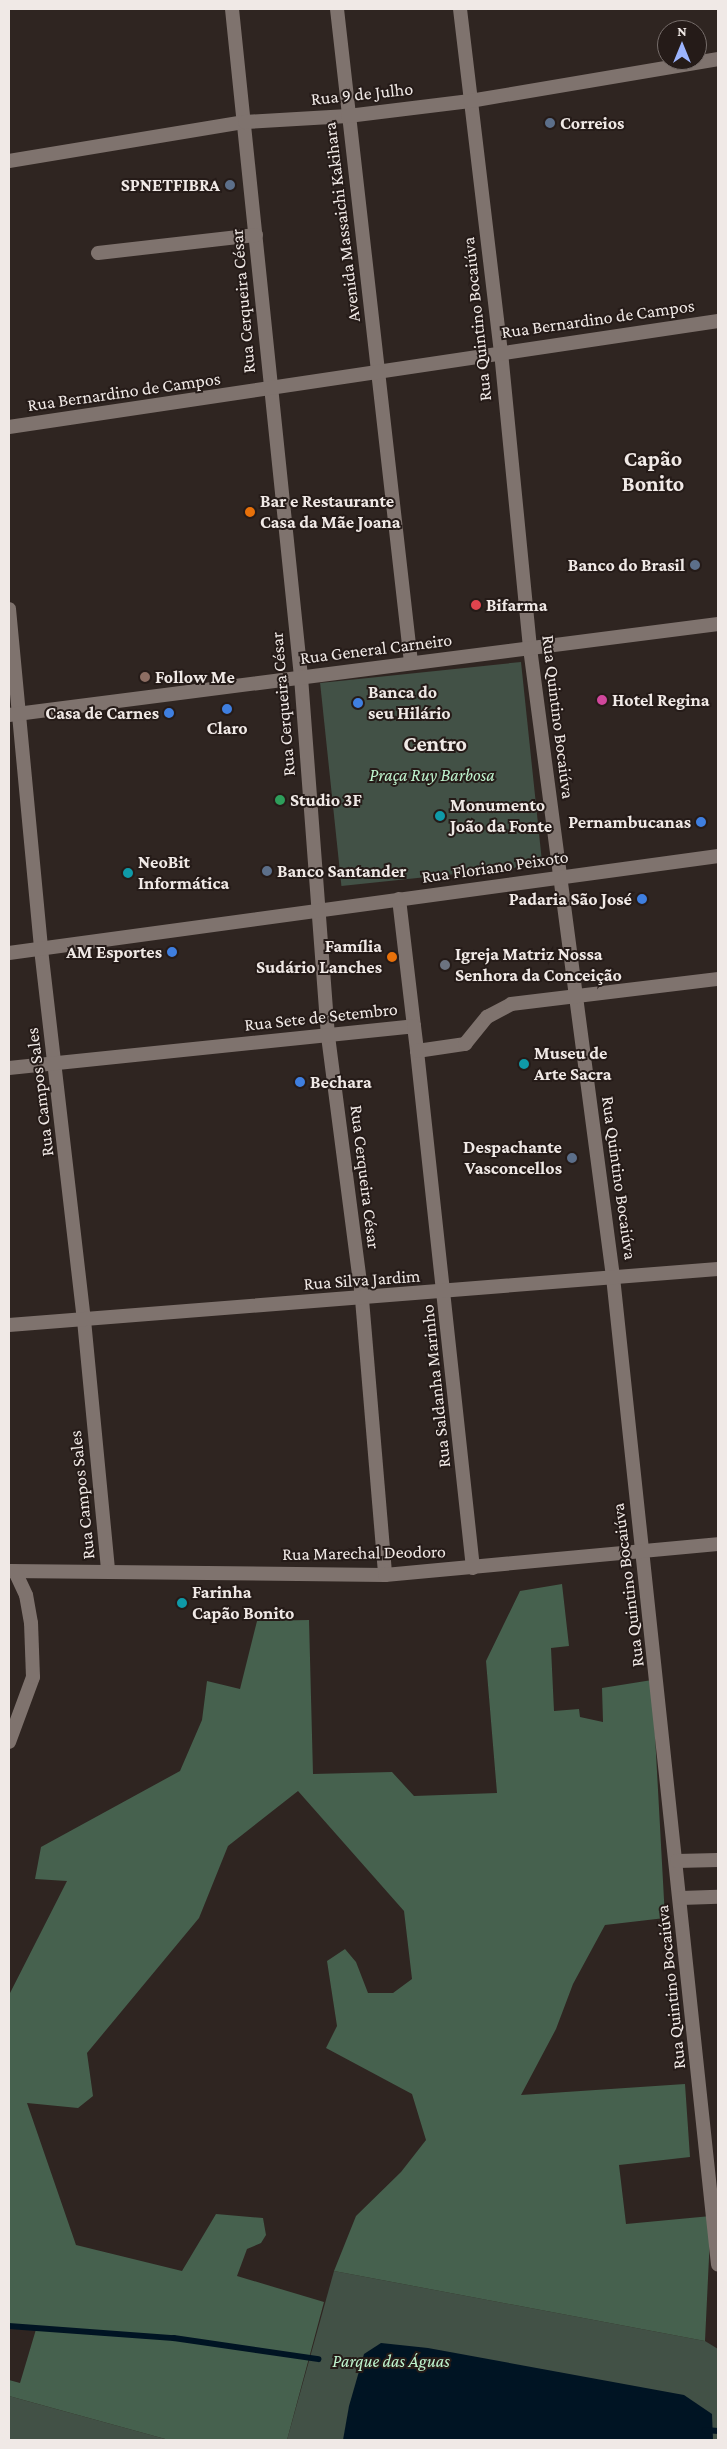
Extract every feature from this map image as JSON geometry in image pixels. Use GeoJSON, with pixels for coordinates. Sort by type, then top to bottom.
{"type":"FeatureCollection","features":[{"type":"Feature","properties":{"kind":"street","name":"Rua Cerqueira César"},"geometry":{"type":"LineString","coordinates":[[232,9],[301,677],[328,1036],[362,1298],[385,1575]]}},
{"type":"Feature","properties":{"kind":"street","name":"Avenida Massaichi Kakihara"},"geometry":{"type":"LineString","coordinates":[[337,9],[411,663]]}},
{"type":"Feature","properties":{"kind":"street","name":"Rua Quintino Bocaiúva"},"geometry":{"type":"LineString","coordinates":[[460,9],[501,352],[530,648],[613,1277],[678,1861],[718,2264]]}},
{"type":"Feature","properties":{"kind":"street","name":"Rua 9 de Julho"},"geometry":{"type":"LineString","coordinates":[[9,161],[245,122],[348,116],[470,101],[718,59]]}},
{"type":"Feature","properties":{"kind":"street"},"geometry":{"type":"LineString","coordinates":[[98,253],[256,235]]}},
{"type":"Feature","properties":{"kind":"street","name":"Rua Bernardino de Campos"},"geometry":{"type":"LineString","coordinates":[[9,427],[270,390],[501,352],[718,321]]}},
{"type":"Feature","properties":{"kind":"street","name":"Rua Campos Sales"},"geometry":{"type":"LineString","coordinates":[[9,609],[14,715],[84,1320],[108,1571]]}},
{"type":"Feature","properties":{"kind":"street","name":"Rua General Carneiro"},"geometry":{"type":"LineString","coordinates":[[14,715],[718,624]]}},
{"type":"Feature","properties":{"kind":"street","name":"Rua Floriano Peixoto"},"geometry":{"type":"LineString","coordinates":[[9,953],[318,909],[718,856]]}},
{"type":"Feature","properties":{"kind":"street"},"geometry":{"type":"LineString","coordinates":[[399,899],[414,1026]]}},
{"type":"Feature","properties":{"kind":"street"},"geometry":{"type":"LineString","coordinates":[[417,1051],[465,1044],[499,1008],[718,979]]}},
{"type":"Feature","properties":{"kind":"street","name":"Rua Sete de Setembro"},"geometry":{"type":"LineString","coordinates":[[9,1068],[414,1026],[417,1051]]}},
{"type":"Feature","properties":{"kind":"street","name":"Rua Saldanha Marinho"},"geometry":{"type":"LineString","coordinates":[[417,1051],[445,1292],[473,1568]]}},
{"type":"Feature","properties":{"kind":"street","name":"Rua Silva Jardim"},"geometry":{"type":"LineString","coordinates":[[9,1325],[718,1269]]}},
{"type":"Feature","properties":{"kind":"street","name":"Rua Marechal Deodoro"},"geometry":{"type":"LineString","coordinates":[[12,1571],[385,1575],[718,1544]]}},
{"type":"Feature","properties":{"kind":"street"},"geometry":{"type":"LineString","coordinates":[[9,1742],[33,1677],[31,1623],[26,1596],[12,1571]]}},
{"type":"Feature","properties":{"kind":"street"},"geometry":{"type":"LineString","coordinates":[[678,1861],[718,1860]]}},
{"type":"Feature","properties":{"kind":"street"},"geometry":{"type":"LineString","coordinates":[[681,1898],[718,1897]]}},
{"type":"Feature","properties":{"kind":"green space","name":"Praça Ruy Barbosa"},"geometry":{"type":"Polygon","coordinates":[[[521,662],[542,865],[341,886],[320,683],[521,662]]]}},
{"type":"Feature","properties":{"kind":"green space"},"geometry":{"type":"Polygon","coordinates":[[[562,1584],[569,1646],[551,1648],[554,1711],[579,1709],[580,1717],[603,1722],[602,1688],[652,1680],[665,1918],[605,1925],[573,1984],[556,2029],[521,2095],[685,2084],[690,2157],[619,2165],[626,2224],[711,2216],[705,2341],[334,2271],[356,2216],[401,2172],[426,2140],[412,2094],[326,2048],[337,2026],[327,1961],[345,1949],[356,1962],[368,1993],[393,1993],[412,1979],[404,1911],[298,1791],[228,1846],[199,1918],[87,2053],[93,2096],[78,2108],[27,2103],[76,2245],[182,2271],[216,2214],[263,2218],[266,2235],[261,2243],[247,2249],[237,2276],[324,2302],[287,2440],[169,2440],[9,2396],[9,2380],[20,2383],[37,2326],[9,2325],[9,1995],[67,1881],[35,1879],[41,1847],[180,1771],[202,1720],[207,1681],[240,1689],[257,1621],[309,1620],[313,1774],[392,1772],[414,1796],[497,1793],[486,1661],[520,1591],[562,1584]]]}},
{"type":"Feature","properties":{"kind":"green space","name":"Parque das Águas"},"geometry":{"type":"Polygon","coordinates":[[[334,2271],[705,2341],[718,2349],[718,2440],[287,2440],[334,2271]]]}},
{"type":"Feature","properties":{"kind":"green space"},"geometry":{"type":"Polygon","coordinates":[[[9,2396],[27,2401],[169,2440],[9,2440],[9,2396]]]}},
{"type":"Feature","properties":{"kind":"water"},"geometry":{"type":"Polygon","coordinates":[[[381,2343],[428,2348],[684,2395],[712,2414],[713,2440],[343,2440],[349,2406],[364,2354],[381,2343]]]}},
{"type":"Feature","properties":{"kind":"waterway"},"geometry":{"type":"LineString","coordinates":[[9,2326],[174,2338],[318,2359]]}},
{"type":"Feature","properties":{"kind":"waterway"},"geometry":{"type":"LineString","coordinates":[[351,2363],[368,2367]]}},
{"type":"Feature","properties":{"kind":"waterway"},"geometry":{"type":"LineString","coordinates":[[705,2430],[718,2431]]}},
{"type":"Feature","properties":{"kind":"place","name":"Correios"},"geometry":{"type":"Point","coordinates":[550,123]}},
{"type":"Feature","properties":{"kind":"place","name":"SPNETFIBRA"},"geometry":{"type":"Point","coordinates":[230,185]}},
{"type":"Feature","properties":{"kind":"place","name":"Bar e Restaurante Casa da Mãe Joana"},"geometry":{"type":"Point","coordinates":[250,512]}},
{"type":"Feature","properties":{"kind":"place","name":"Banco do Brasil"},"geometry":{"type":"Point","coordinates":[695,565]}},
{"type":"Feature","properties":{"kind":"place","name":"Bifarma"},"geometry":{"type":"Point","coordinates":[476,605]}},
{"type":"Feature","properties":{"kind":"place","name":"Follow Me"},"geometry":{"type":"Point","coordinates":[145,677]}},
{"type":"Feature","properties":{"kind":"place","name":"Hotel Regina"},"geometry":{"type":"Point","coordinates":[602,700]}},
{"type":"Feature","properties":{"kind":"place","name":"Banca do seu Hilário"},"geometry":{"type":"Point","coordinates":[358,703]}},
{"type":"Feature","properties":{"kind":"place","name":"Claro"},"geometry":{"type":"Point","coordinates":[227,709]}},
{"type":"Feature","properties":{"kind":"place","name":"Casa de Carnes"},"geometry":{"type":"Point","coordinates":[169,713]}},
{"type":"Feature","properties":{"kind":"place","name":"Studio 3F"},"geometry":{"type":"Point","coordinates":[280,800]}},
{"type":"Feature","properties":{"kind":"place","name":"Monumento João da Fonte"},"geometry":{"type":"Point","coordinates":[440,816]}},
{"type":"Feature","properties":{"kind":"place","name":"Pernambucanas"},"geometry":{"type":"Point","coordinates":[701,822]}},
{"type":"Feature","properties":{"kind":"place","name":"Banco Santander"},"geometry":{"type":"Point","coordinates":[267,871]}},
{"type":"Feature","properties":{"kind":"place","name":"NeoBit Informática"},"geometry":{"type":"Point","coordinates":[128,873]}},
{"type":"Feature","properties":{"kind":"place","name":"Padaria São José"},"geometry":{"type":"Point","coordinates":[642,899]}},
{"type":"Feature","properties":{"kind":"place","name":"AM Esportes"},"geometry":{"type":"Point","coordinates":[172,952]}},
{"type":"Feature","properties":{"kind":"place","name":"Família Sudário Lanches"},"geometry":{"type":"Point","coordinates":[392,957]}},
{"type":"Feature","properties":{"kind":"place","name":"Igreja Matriz Nossa Senhora da Conceição"},"geometry":{"type":"Point","coordinates":[445,965]}},
{"type":"Feature","properties":{"kind":"place","name":"Museu de Arte Sacra"},"geometry":{"type":"Point","coordinates":[524,1064]}},
{"type":"Feature","properties":{"kind":"place","name":"Bechara"},"geometry":{"type":"Point","coordinates":[300,1082]}},
{"type":"Feature","properties":{"kind":"place","name":"Despachante Vasconcellos"},"geometry":{"type":"Point","coordinates":[572,1158]}},
{"type":"Feature","properties":{"kind":"place","name":"Farinha Capão Bonito"},"geometry":{"type":"Point","coordinates":[182,1603]}},
{"type":"Feature","properties":{"kind":"district","name":"Capão Bonito"},"geometry":{"type":"Point","coordinates":[653,470]}},
{"type":"Feature","properties":{"kind":"district","name":"Centro"},"geometry":{"type":"Point","coordinates":[435,744]}}]}
